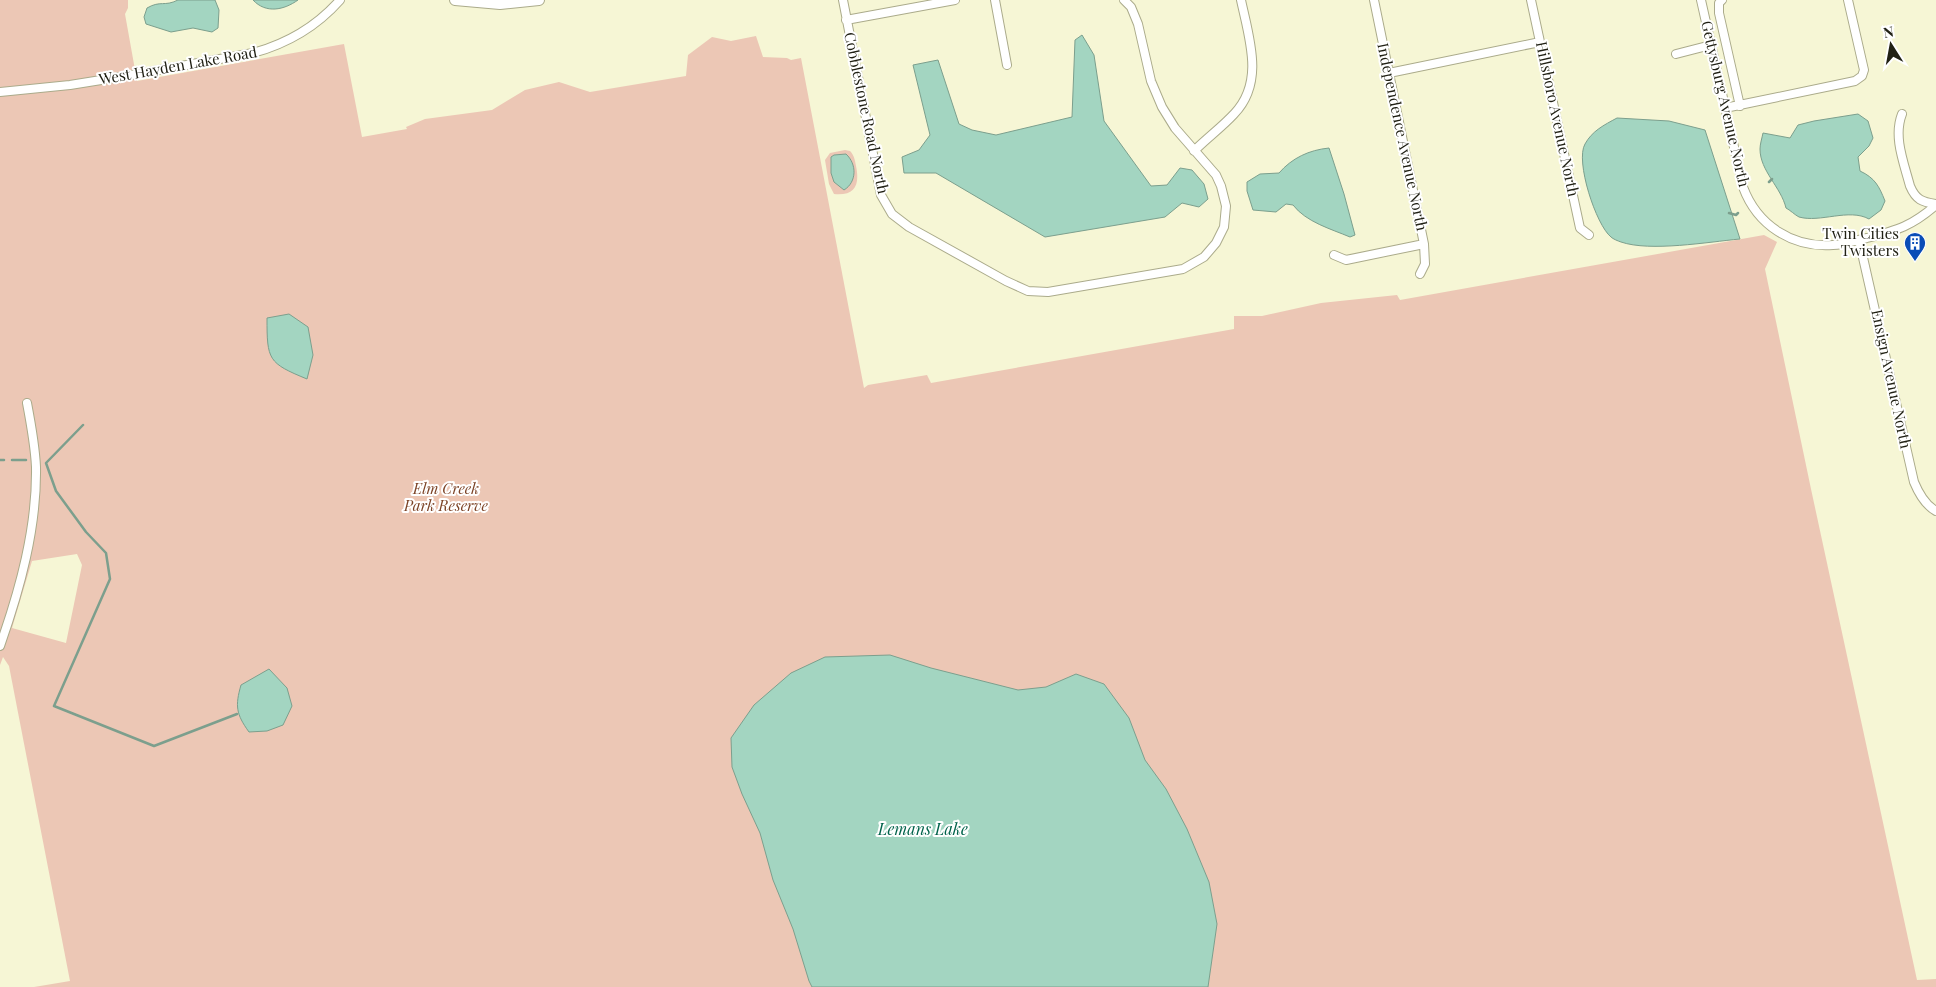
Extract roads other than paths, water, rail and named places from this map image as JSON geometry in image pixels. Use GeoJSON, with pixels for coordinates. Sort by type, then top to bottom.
{"type":"FeatureCollection","features":[{"type":"Feature","properties":{"kind":"main road"},"geometry":{"type":"LineString","coordinates":[[455,0],[500,4],[539,0]]}},
{"type":"Feature","properties":{"kind":"street","name":"West Hayden Lake Road"},"geometry":{"type":"LineString","coordinates":[[0,92],[117,78],[253,53],[278,44],[302,32],[324,16],[340,0]]}},
{"type":"Feature","properties":{"kind":"street","name":"Cobblestone Road North"},"geometry":{"type":"LineString","coordinates":[[843,0],[881,195],[892,214],[909,227],[1006,281],[1028,291],[1048,292],[1168,272],[1190,266],[1204,257],[1220,236],[1226,217],[1224,195],[1216,175],[1175,128],[1162,107],[1151,80],[1138,24],[1131,7],[1124,0]]}},
{"type":"Feature","properties":{"kind":"street"},"geometry":{"type":"LineString","coordinates":[[846,20],[955,0]]}},
{"type":"Feature","properties":{"kind":"street"},"geometry":{"type":"LineString","coordinates":[[994,0],[1007,66]]}},
{"type":"Feature","properties":{"kind":"street"},"geometry":{"type":"LineString","coordinates":[[1194,151],[1236,113],[1245,99],[1250,86],[1254,61],[1241,0]]}},
{"type":"Feature","properties":{"kind":"street","name":"Independence Avenue North"},"geometry":{"type":"LineString","coordinates":[[1374,0],[1424,244],[1425,264],[1420,274]]}},
{"type":"Feature","properties":{"kind":"street","name":"Hillsboro Avenue North"},"geometry":{"type":"LineString","coordinates":[[1532,0],[1580,228],[1589,235]]}},
{"type":"Feature","properties":{"kind":"street","name":"Gettysburg Avenue North"},"geometry":{"type":"LineString","coordinates":[[1701,0],[1743,187],[1752,206],[1767,224],[1786,238],[1808,244],[1836,245],[1897,231],[1920,220],[1936,204]]}},
{"type":"Feature","properties":{"kind":"street"},"geometry":{"type":"LineString","coordinates":[[1722,0],[1719,4],[1719,13],[1740,106]]}},
{"type":"Feature","properties":{"kind":"street"},"geometry":{"type":"LineString","coordinates":[[1725,108],[1855,81],[1862,76],[1864,70],[1848,0]]}},
{"type":"Feature","properties":{"kind":"street"},"geometry":{"type":"LineString","coordinates":[[1389,73],[1540,42]]}},
{"type":"Feature","properties":{"kind":"street"},"geometry":{"type":"LineString","coordinates":[[1676,54],[1711,46]]}},
{"type":"Feature","properties":{"kind":"street"},"geometry":{"type":"LineString","coordinates":[[1902,114],[1898,124],[1898,137],[1910,186],[1921,202],[1936,204]]}},
{"type":"Feature","properties":{"kind":"street","name":"Ensign Avenue North"},"geometry":{"type":"LineString","coordinates":[[1858,240],[1914,482],[1919,494],[1936,512]]}},
{"type":"Feature","properties":{"kind":"street"},"geometry":{"type":"LineString","coordinates":[[1334,255],[1346,260],[1424,244]]}},
{"type":"Feature","properties":{"kind":"street"},"geometry":{"type":"LineString","coordinates":[[0,646],[16,598],[31,525],[36,462],[27,403]]}},
{"type":"Feature","properties":{"kind":"water"},"geometry":{"type":"Polygon","coordinates":[[[178,0],[215,0],[219,10],[218,28],[212,32],[193,28],[171,32],[146,24],[144,17],[147,8],[156,4],[178,0]]]}},
{"type":"Feature","properties":{"kind":"water"},"geometry":{"type":"Polygon","coordinates":[[[253,0],[298,0],[281,8],[269,9],[253,0]]]}},
{"type":"Feature","properties":{"kind":"water"},"geometry":{"type":"Polygon","coordinates":[[[1082,35],[1094,55],[1104,121],[1151,186],[1167,185],[1180,168],[1192,170],[1204,184],[1208,199],[1199,207],[1182,203],[1165,217],[1045,237],[936,173],[904,173],[902,157],[919,150],[930,135],[913,65],[938,60],[959,124],[972,130],[996,135],[1072,117],[1075,40],[1082,35]]]}},
{"type":"Feature","properties":{"kind":"water"},"geometry":{"type":"Polygon","coordinates":[[[1858,114],[1868,121],[1873,138],[1869,146],[1858,157],[1860,171],[1873,180],[1878,187],[1885,201],[1881,210],[1869,219],[1853,215],[1816,218],[1797,216],[1786,208],[1780,193],[1763,165],[1760,149],[1763,133],[1790,138],[1798,125],[1858,114]]]}},
{"type":"Feature","properties":{"kind":"water"},"geometry":{"type":"Polygon","coordinates":[[[1617,118],[1669,121],[1705,130],[1740,239],[1647,246],[1621,242],[1611,237],[1599,220],[1589,192],[1585,178],[1583,152],[1585,144],[1591,135],[1617,118]]]}},
{"type":"Feature","properties":{"kind":"water"},"geometry":{"type":"Polygon","coordinates":[[[1329,148],[1355,235],[1350,237],[1319,224],[1298,211],[1293,205],[1286,204],[1276,212],[1253,210],[1247,191],[1247,182],[1260,174],[1279,173],[1289,163],[1301,156],[1329,148]]]}},
{"type":"Feature","properties":{"kind":"water"},"geometry":{"type":"Polygon","coordinates":[[[846,154],[850,158],[854,173],[851,182],[844,190],[834,182],[831,173],[831,157],[846,154]]]}},
{"type":"Feature","properties":{"kind":"water"},"geometry":{"type":"Polygon","coordinates":[[[289,314],[308,327],[313,355],[307,379],[284,369],[277,364],[269,352],[267,318],[289,314]]]}},
{"type":"Feature","properties":{"kind":"water","name":"Lemans Lake"},"geometry":{"type":"Polygon","coordinates":[[[890,655],[931,668],[1018,690],[1046,687],[1076,674],[1104,684],[1129,718],[1145,760],[1166,789],[1187,829],[1209,882],[1217,924],[1208,987],[812,987],[793,929],[773,880],[760,833],[732,767],[731,738],[754,705],[791,673],[825,657],[890,655]]]}},
{"type":"Feature","properties":{"kind":"water"},"geometry":{"type":"Polygon","coordinates":[[[269,669],[287,688],[292,706],[283,725],[267,731],[249,732],[241,720],[238,710],[237,704],[241,685],[269,669]]]}},
{"type":"Feature","properties":{"kind":"waterway"},"geometry":{"type":"LineString","coordinates":[[1769,182],[1772,179]]}},
{"type":"Feature","properties":{"kind":"waterway"},"geometry":{"type":"LineString","coordinates":[[1729,213],[1736,215],[1738,213]]}},
{"type":"Feature","properties":{"kind":"waterway"},"geometry":{"type":"LineString","coordinates":[[83,425],[46,463],[56,491],[86,532],[106,553],[110,579],[54,706],[154,746],[237,714]]}},
{"type":"Feature","properties":{"kind":"waterway"},"geometry":{"type":"LineString","coordinates":[[12,460],[26,460]]}},
{"type":"Feature","properties":{"kind":"place","name":"Twin Cities Twisters"},"geometry":{"type":"Point","coordinates":[1915,262]}},
{"type":"Feature","properties":{"kind":"park label","name":"Elm Creek Park Reserve"},"geometry":{"type":"Point","coordinates":[446,498]}}]}
